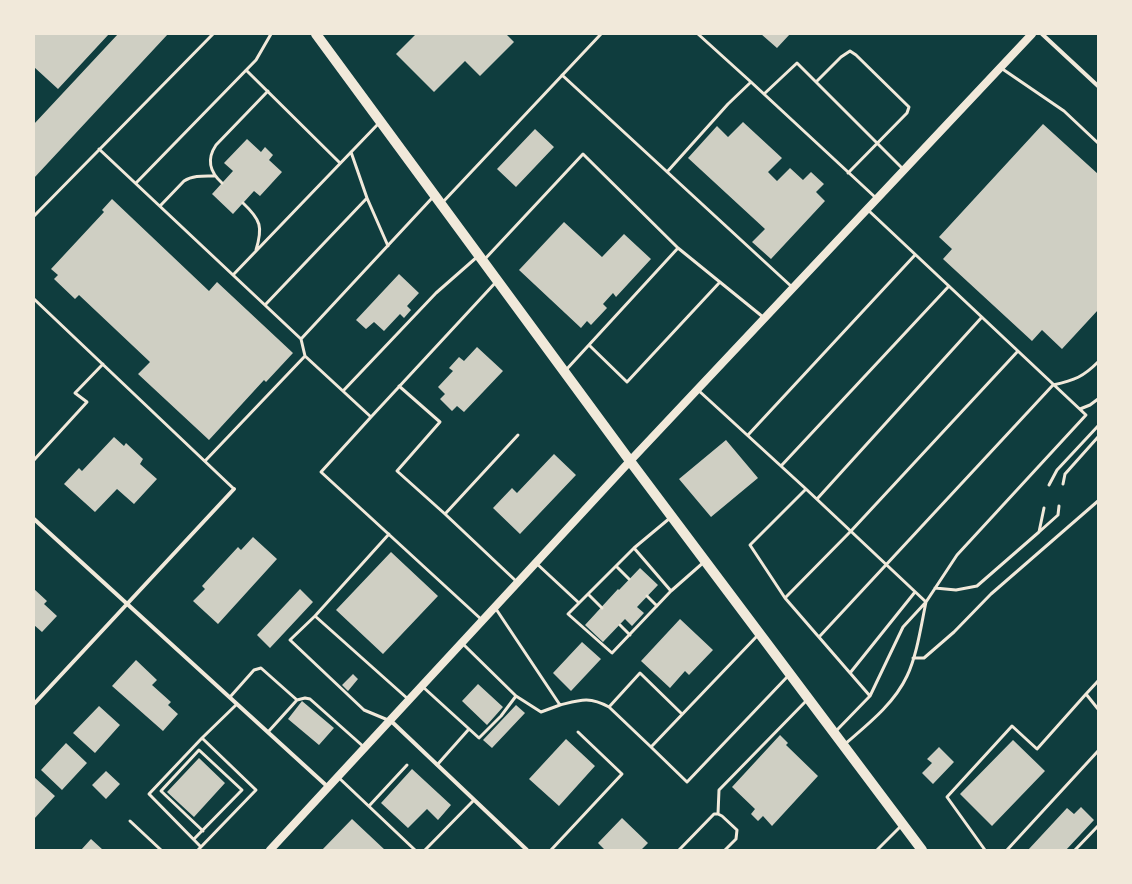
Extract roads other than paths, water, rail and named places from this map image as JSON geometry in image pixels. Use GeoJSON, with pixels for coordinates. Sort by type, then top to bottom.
{"type":"FeatureCollection","features":[{"type":"Feature","properties":{"kind":"main road"},"geometry":{"type":"LineString","coordinates":[[270,850],[630,462],[1032,34]]}},
{"type":"Feature","properties":{"kind":"main road"},"geometry":{"type":"LineString","coordinates":[[320,36],[380,122],[630,462],[922,850]]}},
{"type":"Feature","properties":{"kind":"street"},"geometry":{"type":"LineString","coordinates":[[1042,34],[1098,86]]}},
{"type":"Feature","properties":{"kind":"street"},"geometry":{"type":"LineString","coordinates":[[34,704],[234,489]]}},
{"type":"Feature","properties":{"kind":"street"},"geometry":{"type":"LineString","coordinates":[[34,519],[328,787]]}},
{"type":"Feature","properties":{"kind":"street"},"geometry":{"type":"LineString","coordinates":[[390,720],[527,850]]}},
{"type":"Feature","properties":{"kind":"lane"},"geometry":{"type":"LineString","coordinates":[[34,216],[213,34]]}},
{"type":"Feature","properties":{"kind":"lane"},"geometry":{"type":"LineString","coordinates":[[136,183],[256,60],[271,34]]}},
{"type":"Feature","properties":{"kind":"lane"},"geometry":{"type":"LineString","coordinates":[[441,204],[601,34]]}},
{"type":"Feature","properties":{"kind":"lane"},"geometry":{"type":"LineString","coordinates":[[698,34],[877,200]]}},
{"type":"Feature","properties":{"kind":"lane"},"geometry":{"type":"LineString","coordinates":[[816,82],[841,57],[850,51],[856,55],[909,107],[907,113],[848,173]]}},
{"type":"Feature","properties":{"kind":"lane"},"geometry":{"type":"LineString","coordinates":[[764,94],[797,63],[877,142],[904,171]]}},
{"type":"Feature","properties":{"kind":"lane"},"geometry":{"type":"LineString","coordinates":[[1001,68],[1064,111],[1098,143]]}},
{"type":"Feature","properties":{"kind":"lane"},"geometry":{"type":"LineString","coordinates":[[246,70],[340,164]]}},
{"type":"Feature","properties":{"kind":"lane"},"geometry":{"type":"LineString","coordinates":[[562,75],[794,289]]}},
{"type":"Feature","properties":{"kind":"lane"},"geometry":{"type":"LineString","coordinates":[[667,172],[728,104],[751,82]]}},
{"type":"Feature","properties":{"kind":"lane"},"geometry":{"type":"LineString","coordinates":[[222,183],[215,176],[212,169],[210,156],[216,145],[268,91]]}},
{"type":"Feature","properties":{"kind":"lane"},"geometry":{"type":"LineString","coordinates":[[233,275],[380,122]]}},
{"type":"Feature","properties":{"kind":"lane"},"geometry":{"type":"LineString","coordinates":[[99,149],[301,339],[305,356],[370,417]]}},
{"type":"Feature","properties":{"kind":"lane"},"geometry":{"type":"LineString","coordinates":[[351,152],[367,198],[388,246]]}},
{"type":"Feature","properties":{"kind":"lane"},"geometry":{"type":"LineString","coordinates":[[343,391],[436,293],[481,258],[583,154],[678,248],[765,319]]}},
{"type":"Feature","properties":{"kind":"lane"},"geometry":{"type":"LineString","coordinates":[[160,206],[188,178],[215,176]]}},
{"type":"Feature","properties":{"kind":"lane"},"geometry":{"type":"LineString","coordinates":[[301,339],[435,196]]}},
{"type":"Feature","properties":{"kind":"lane"},"geometry":{"type":"LineString","coordinates":[[265,305],[367,198]]}},
{"type":"Feature","properties":{"kind":"lane"},"geometry":{"type":"LineString","coordinates":[[243,203],[256,215],[259,221],[260,238],[256,251]]}},
{"type":"Feature","properties":{"kind":"lane"},"geometry":{"type":"LineString","coordinates":[[834,733],[870,696],[903,627],[926,602],[957,555],[1086,415],[868,210]]}},
{"type":"Feature","properties":{"kind":"lane"},"geometry":{"type":"LineString","coordinates":[[564,372],[678,248]]}},
{"type":"Feature","properties":{"kind":"lane"},"geometry":{"type":"LineString","coordinates":[[748,435],[915,255]]}},
{"type":"Feature","properties":{"kind":"lane"},"geometry":{"type":"LineString","coordinates":[[482,621],[321,472],[370,417],[497,281]]}},
{"type":"Feature","properties":{"kind":"lane"},"geometry":{"type":"LineString","coordinates":[[589,345],[627,382],[720,282]]}},
{"type":"Feature","properties":{"kind":"lane"},"geometry":{"type":"LineString","coordinates":[[781,466],[949,286]]}},
{"type":"Feature","properties":{"kind":"lane"},"geometry":{"type":"LineString","coordinates":[[34,299],[234,489]]}},
{"type":"Feature","properties":{"kind":"lane"},"geometry":{"type":"LineString","coordinates":[[817,498],[982,317]]}},
{"type":"Feature","properties":{"kind":"lane"},"geometry":{"type":"LineString","coordinates":[[785,598],[851,531],[1018,351]]}},
{"type":"Feature","properties":{"kind":"lane"},"geometry":{"type":"LineString","coordinates":[[205,461],[305,356]]}},
{"type":"Feature","properties":{"kind":"lane"},"geometry":{"type":"LineString","coordinates":[[819,637],[1054,384],[1071,381],[1087,373],[1098,362]]}},
{"type":"Feature","properties":{"kind":"lane"},"geometry":{"type":"LineString","coordinates":[[34,460],[87,402],[75,393],[103,364]]}},
{"type":"Feature","properties":{"kind":"lane"},"geometry":{"type":"LineString","coordinates":[[399,386],[440,422],[397,471],[518,582]]}},
{"type":"Feature","properties":{"kind":"lane"},"geometry":{"type":"LineString","coordinates":[[698,390],[817,498],[926,602]]}},
{"type":"Feature","properties":{"kind":"lane"},"geometry":{"type":"LineString","coordinates":[[1080,410],[1098,399]]}},
{"type":"Feature","properties":{"kind":"lane"},"geometry":{"type":"LineString","coordinates":[[1048,485],[1057,470],[1098,426]]}},
{"type":"Feature","properties":{"kind":"lane"},"geometry":{"type":"LineString","coordinates":[[445,514],[518,435]]}},
{"type":"Feature","properties":{"kind":"lane"},"geometry":{"type":"LineString","coordinates":[[1063,484],[1065,474],[1098,437]]}},
{"type":"Feature","properties":{"kind":"lane"},"geometry":{"type":"LineString","coordinates":[[806,489],[750,544],[785,598],[870,696]]}},
{"type":"Feature","properties":{"kind":"lane"},"geometry":{"type":"LineString","coordinates":[[913,658],[924,658],[948,637],[991,594],[1098,501]]}},
{"type":"Feature","properties":{"kind":"lane"},"geometry":{"type":"LineString","coordinates":[[935,588],[956,590],[977,586],[1058,515],[1059,506]]}},
{"type":"Feature","properties":{"kind":"lane"},"geometry":{"type":"LineString","coordinates":[[1039,532],[1044,508]]}},
{"type":"Feature","properties":{"kind":"lane"},"geometry":{"type":"LineString","coordinates":[[671,516],[634,548],[568,614],[612,653],[671,591],[705,562]]}},
{"type":"Feature","properties":{"kind":"lane"},"geometry":{"type":"LineString","coordinates":[[389,534],[315,616],[290,640],[364,710],[390,720]]}},
{"type":"Feature","properties":{"kind":"lane"},"geometry":{"type":"LineString","coordinates":[[634,548],[671,591]]}},
{"type":"Feature","properties":{"kind":"lane"},"geometry":{"type":"LineString","coordinates":[[536,563],[578,603]]}},
{"type":"Feature","properties":{"kind":"lane"},"geometry":{"type":"LineString","coordinates":[[616,566],[630,579]]}},
{"type":"Feature","properties":{"kind":"lane"},"geometry":{"type":"LineString","coordinates":[[850,673],[915,592]]}},
{"type":"Feature","properties":{"kind":"lane"},"geometry":{"type":"LineString","coordinates":[[588,594],[602,608]]}},
{"type":"Feature","properties":{"kind":"lane"},"geometry":{"type":"LineString","coordinates":[[647,596],[657,606]]}},
{"type":"Feature","properties":{"kind":"lane"},"geometry":{"type":"LineString","coordinates":[[844,746],[877,716],[894,696],[907,676],[919,638],[926,602]]}},
{"type":"Feature","properties":{"kind":"lane"},"geometry":{"type":"LineString","coordinates":[[495,607],[560,705]]}},
{"type":"Feature","properties":{"kind":"lane"},"geometry":{"type":"LineString","coordinates":[[315,616],[409,700]]}},
{"type":"Feature","properties":{"kind":"lane"},"geometry":{"type":"LineString","coordinates":[[620,625],[630,635]]}},
{"type":"Feature","properties":{"kind":"lane"},"geometry":{"type":"LineString","coordinates":[[651,747],[759,634]]}},
{"type":"Feature","properties":{"kind":"lane"},"geometry":{"type":"LineString","coordinates":[[461,643],[516,696],[541,712],[560,705],[582,700],[597,701],[609,707],[687,782],[790,674]]}},
{"type":"Feature","properties":{"kind":"lane"},"geometry":{"type":"LineString","coordinates":[[230,697],[254,670],[261,668],[297,700]]}},
{"type":"Feature","properties":{"kind":"lane"},"geometry":{"type":"LineString","coordinates":[[609,707],[640,673],[682,714]]}},
{"type":"Feature","properties":{"kind":"lane"},"geometry":{"type":"LineString","coordinates":[[985,850],[947,797],[1012,726],[1037,749],[1098,681]]}},
{"type":"Feature","properties":{"kind":"lane"},"geometry":{"type":"LineString","coordinates":[[422,686],[480,738],[501,716],[516,696]]}},
{"type":"Feature","properties":{"kind":"lane"},"geometry":{"type":"LineString","coordinates":[[1086,694],[1098,709]]}},
{"type":"Feature","properties":{"kind":"lane"},"geometry":{"type":"LineString","coordinates":[[268,732],[297,700],[306,698],[310,699],[365,748]]}},
{"type":"Feature","properties":{"kind":"lane"},"geometry":{"type":"LineString","coordinates":[[718,814],[719,790],[808,698]]}},
{"type":"Feature","properties":{"kind":"lane"},"geometry":{"type":"LineString","coordinates":[[201,846],[149,794],[202,738],[237,704]]}},
{"type":"Feature","properties":{"kind":"lane"},"geometry":{"type":"LineString","coordinates":[[437,765],[469,729]]}},
{"type":"Feature","properties":{"kind":"lane"},"geometry":{"type":"LineString","coordinates":[[551,850],[622,774],[578,732]]}},
{"type":"Feature","properties":{"kind":"lane"},"geometry":{"type":"LineString","coordinates":[[198,850],[256,790],[202,738]]}},
{"type":"Feature","properties":{"kind":"lane"},"geometry":{"type":"LineString","coordinates":[[194,839],[202,831],[242,790],[199,750],[161,791],[202,831]]}},
{"type":"Feature","properties":{"kind":"lane"},"geometry":{"type":"LineString","coordinates":[[1007,850],[1098,751]]}},
{"type":"Feature","properties":{"kind":"lane"},"geometry":{"type":"LineString","coordinates":[[369,806],[407,765]]}},
{"type":"Feature","properties":{"kind":"lane"},"geometry":{"type":"LineString","coordinates":[[337,777],[415,850]]}},
{"type":"Feature","properties":{"kind":"lane"},"geometry":{"type":"LineString","coordinates":[[425,850],[474,800]]}},
{"type":"Feature","properties":{"kind":"lane"},"geometry":{"type":"LineString","coordinates":[[679,850],[714,814],[722,816],[737,830],[736,839],[725,850]]}},
{"type":"Feature","properties":{"kind":"lane"},"geometry":{"type":"LineString","coordinates":[[130,821],[161,850]]}},
{"type":"Feature","properties":{"kind":"lane"},"geometry":{"type":"LineString","coordinates":[[877,850],[903,824]]}},
{"type":"Feature","properties":{"kind":"lane"},"geometry":{"type":"LineString","coordinates":[[1075,850],[1098,826]]}}]}
